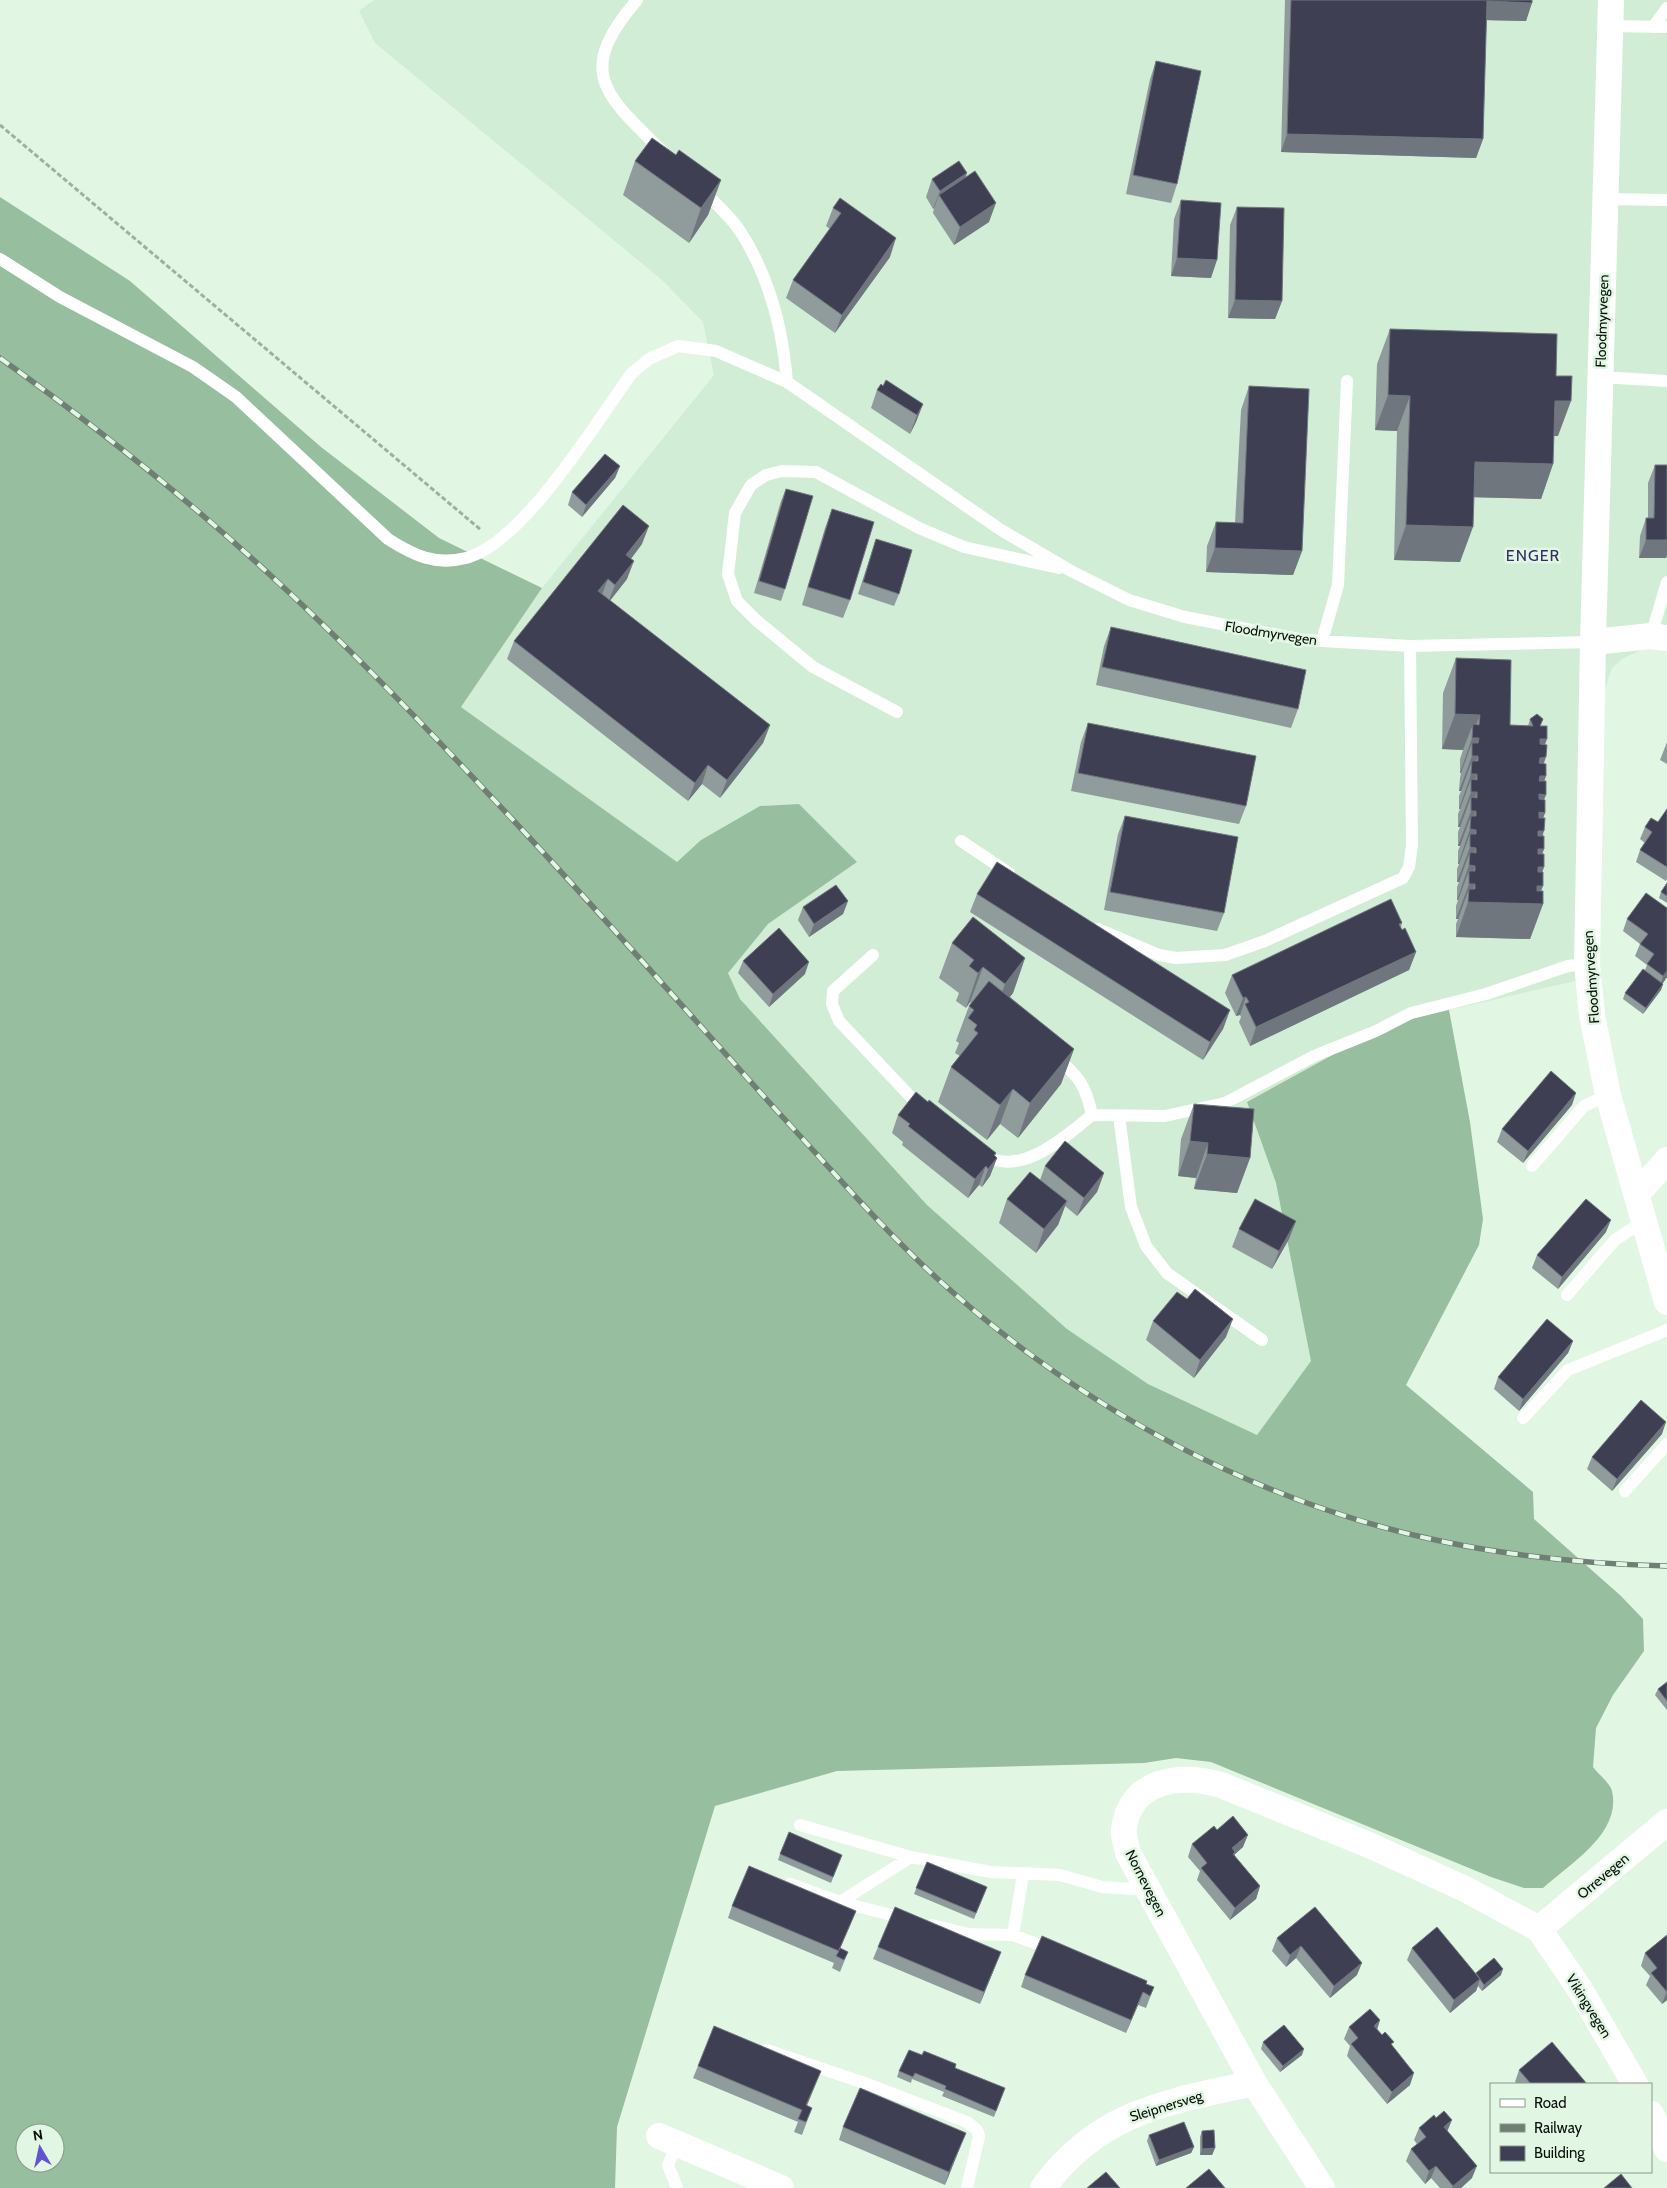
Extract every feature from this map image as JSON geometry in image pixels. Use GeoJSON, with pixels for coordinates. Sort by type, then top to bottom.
{"type":"FeatureCollection","features":[{"type":"Feature","properties":{"kind":"street","name":"Floodmyrvegen"},"geometry":{"type":"LineString","coordinates":[[1611,0],[1593,642],[1588,964],[1594,1025],[1608,1095],[1667,1302]]}},
{"type":"Feature","properties":{"kind":"street"},"geometry":{"type":"LineString","coordinates":[[1593,642],[1659,637]]}},
{"type":"Feature","properties":{"kind":"street"},"geometry":{"type":"LineString","coordinates":[[1637,1194],[1667,1160]]}},
{"type":"Feature","properties":{"kind":"street","name":"Nornevegen"},"geometry":{"type":"LineString","coordinates":[[1322,2188],[1254,2083],[1128,1853],[1124,1832],[1134,1802],[1144,1792],[1162,1783],[1178,1779],[1200,1779],[1222,1785],[1369,1845],[1465,1889],[1539,1930]]}},
{"type":"Feature","properties":{"kind":"street","name":"Orrevegen"},"geometry":{"type":"LineString","coordinates":[[1539,1930],[1667,1822]]}},
{"type":"Feature","properties":{"kind":"street","name":"Vikingvegen"},"geometry":{"type":"LineString","coordinates":[[1539,1930],[1581,1991],[1634,2083]]}},
{"type":"Feature","properties":{"kind":"street","name":"Sleipnersveg"},"geometry":{"type":"LineString","coordinates":[[1043,2188],[1070,2158],[1092,2138],[1130,2115],[1178,2100],[1254,2083]]}},
{"type":"Feature","properties":{"kind":"street"},"geometry":{"type":"LineString","coordinates":[[1652,2116],[1667,2149]]}},
{"type":"Feature","properties":{"kind":"street"},"geometry":{"type":"LineString","coordinates":[[668,2140],[781,2188]]}},
{"type":"Feature","properties":{"kind":"lane"},"geometry":{"type":"LineString","coordinates":[[637,0],[620,19],[606,44],[602,64],[607,92],[623,113],[670,158]]}},
{"type":"Feature","properties":{"kind":"lane"},"geometry":{"type":"LineString","coordinates":[[1653,27],[1667,8]]}},
{"type":"Feature","properties":{"kind":"lane"},"geometry":{"type":"LineString","coordinates":[[1609,26],[1667,28]]}},
{"type":"Feature","properties":{"kind":"lane"},"geometry":{"type":"LineString","coordinates":[[689,178],[740,231],[769,290],[784,347],[787,382]]}},
{"type":"Feature","properties":{"kind":"lane"},"geometry":{"type":"LineString","coordinates":[[1605,199],[1667,200]]}},
{"type":"Feature","properties":{"kind":"lane","name":"Floodmyrvegen"},"geometry":{"type":"LineString","coordinates":[[0,259],[60,297],[193,367],[236,397],[388,539],[413,555],[437,560],[466,558],[496,544],[541,500],[631,374],[649,359],[678,346],[716,351],[787,382],[1001,530],[1071,571],[1129,600],[1185,617],[1304,640],[1410,646],[1593,642]]}},
{"type":"Feature","properties":{"kind":"lane"},"geometry":{"type":"LineString","coordinates":[[1600,377],[1667,381]]}},
{"type":"Feature","properties":{"kind":"lane"},"geometry":{"type":"LineString","coordinates":[[1322,641],[1338,585],[1347,381]]}},
{"type":"Feature","properties":{"kind":"lane"},"geometry":{"type":"LineString","coordinates":[[898,712],[813,667],[756,620],[737,601],[728,574],[735,513],[751,485],[766,475],[782,471],[816,472],[920,528],[964,547],[1071,571]]}},
{"type":"Feature","properties":{"kind":"lane"},"geometry":{"type":"LineString","coordinates":[[1659,637],[1667,582]]}},
{"type":"Feature","properties":{"kind":"lane"},"geometry":{"type":"LineString","coordinates":[[1087,923],[1123,941],[1159,955],[1176,958],[1225,955],[1265,941],[1403,878],[1410,867],[1412,845],[1410,646]]}},
{"type":"Feature","properties":{"kind":"lane"},"geometry":{"type":"LineString","coordinates":[[961,841],[1016,877]]}},
{"type":"Feature","properties":{"kind":"lane"},"geometry":{"type":"LineString","coordinates":[[872,955],[833,991],[832,1004],[839,1021],[930,1117]]}},
{"type":"Feature","properties":{"kind":"lane"},"geometry":{"type":"LineString","coordinates":[[968,1144],[990,1160],[1012,1161],[1030,1158],[1062,1140],[1092,1115],[1164,1116],[1225,1103],[1314,1056],[1376,1031],[1411,1013],[1503,988],[1568,966],[1588,964]]}},
{"type":"Feature","properties":{"kind":"lane"},"geometry":{"type":"LineString","coordinates":[[1045,1049],[1076,1074],[1088,1093],[1092,1115]]}},
{"type":"Feature","properties":{"kind":"lane"},"geometry":{"type":"LineString","coordinates":[[1532,1166],[1584,1106],[1608,1095]]}},
{"type":"Feature","properties":{"kind":"lane"},"geometry":{"type":"LineString","coordinates":[[1119,1116],[1130,1207],[1146,1246],[1167,1272],[1262,1340]]}},
{"type":"Feature","properties":{"kind":"lane"},"geometry":{"type":"LineString","coordinates":[[1567,1295],[1615,1240],[1644,1221]]}},
{"type":"Feature","properties":{"kind":"lane"},"geometry":{"type":"LineString","coordinates":[[1523,1418],[1568,1370],[1667,1330]]}},
{"type":"Feature","properties":{"kind":"lane"},"geometry":{"type":"LineString","coordinates":[[1626,1491],[1667,1444]]}},
{"type":"Feature","properties":{"kind":"lane"},"geometry":{"type":"LineString","coordinates":[[800,1825],[911,1857],[990,1872],[1023,1875],[1060,1875],[1102,1888],[1147,1890]]}},
{"type":"Feature","properties":{"kind":"lane"},"geometry":{"type":"LineString","coordinates":[[840,1902],[911,1857]]}},
{"type":"Feature","properties":{"kind":"lane"},"geometry":{"type":"LineString","coordinates":[[1012,1935],[1023,1875]]}},
{"type":"Feature","properties":{"kind":"lane"},"geometry":{"type":"LineString","coordinates":[[777,1880],[840,1902],[968,1934],[1012,1935],[1067,1955]]}},
{"type":"Feature","properties":{"kind":"lane"},"geometry":{"type":"LineString","coordinates":[[757,2046],[870,2085],[967,2122],[976,2130],[979,2136],[967,2188]]}},
{"type":"Feature","properties":{"kind":"lane"},"geometry":{"type":"LineString","coordinates":[[668,2140],[668,2165],[677,2188]]}},
{"type":"Feature","properties":{"kind":"path"},"geometry":{"type":"LineString","coordinates":[[0,125],[496,544]]}},
{"type":"Feature","properties":{"kind":"shaded area"},"geometry":{"type":"Polygon","coordinates":[[[374,0],[1667,0],[1667,648],[1641,650],[1622,659],[1612,668],[1605,688],[1597,976],[1449,1010],[1247,1102],[1276,1183],[1312,1361],[1257,1435],[1148,1384],[1067,1329],[927,1205],[740,999],[727,973],[768,924],[857,862],[799,804],[760,806],[701,840],[677,862],[461,707],[542,588],[714,375],[703,322],[662,280],[375,43],[359,11],[374,0]]]}},
{"type":"Feature","properties":{"kind":"shaded area"},"geometry":{"type":"Polygon","coordinates":[[[0,197],[130,281],[321,447],[439,538],[542,588],[461,707],[677,862],[701,840],[760,806],[799,804],[857,862],[768,924],[728,973],[740,999],[927,1205],[1067,1329],[1148,1384],[1257,1435],[1311,1361],[1276,1183],[1247,1102],[1389,1024],[1449,1010],[1470,1122],[1483,1219],[1479,1245],[1406,1385],[1533,1492],[1534,1519],[1621,1596],[1643,1619],[1644,1651],[1613,1695],[1596,1728],[1593,1767],[1612,1791],[1613,1806],[1609,1820],[1602,1834],[1591,1846],[1543,1888],[1524,1888],[1491,1877],[1211,1762],[1176,1758],[1144,1763],[837,1771],[715,1806],[617,2127],[615,2188],[0,2188],[0,197]]]}},
{"type":"Feature","properties":{"kind":"building"},"geometry":{"type":"Polygon","coordinates":[[[1291,0],[1532,0],[1532,3],[1487,1],[1483,139],[1287,134],[1291,0]]]}},
{"type":"Feature","properties":{"kind":"building"},"geometry":{"type":"Polygon","coordinates":[[[1156,61],[1201,71],[1177,184],[1133,175],[1156,61]]]}},
{"type":"Feature","properties":{"kind":"building"},"geometry":{"type":"Polygon","coordinates":[[[652,138],[676,155],[679,150],[721,180],[701,208],[635,161],[652,138]]]}},
{"type":"Feature","properties":{"kind":"building"},"geometry":{"type":"Polygon","coordinates":[[[959,161],[967,173],[940,191],[932,179],[959,161]]]}},
{"type":"Feature","properties":{"kind":"building"},"geometry":{"type":"Polygon","coordinates":[[[975,171],[996,203],[960,227],[939,195],[975,171]]]}},
{"type":"Feature","properties":{"kind":"building"},"geometry":{"type":"Polygon","coordinates":[[[840,198],[896,238],[842,315],[793,280],[841,213],[833,208],[840,198]]]}},
{"type":"Feature","properties":{"kind":"building"},"geometry":{"type":"Polygon","coordinates":[[[1181,200],[1221,203],[1217,260],[1177,258],[1181,200]]]}},
{"type":"Feature","properties":{"kind":"building"},"geometry":{"type":"Polygon","coordinates":[[[1237,207],[1284,208],[1282,301],[1235,300],[1237,207]]]}},
{"type":"Feature","properties":{"kind":"building"},"geometry":{"type":"Polygon","coordinates":[[[1390,329],[1557,334],[1556,376],[1572,376],[1571,401],[1555,401],[1553,464],[1475,462],[1473,527],[1406,525],[1410,396],[1388,395],[1390,329]]]}},
{"type":"Feature","properties":{"kind":"building"},"geometry":{"type":"Polygon","coordinates":[[[886,380],[923,404],[917,415],[877,390],[881,384],[883,386],[886,380]]]}},
{"type":"Feature","properties":{"kind":"building"},"geometry":{"type":"Polygon","coordinates":[[[1249,386],[1309,389],[1302,551],[1215,548],[1216,522],[1243,523],[1249,386]]]}},
{"type":"Feature","properties":{"kind":"building"},"geometry":{"type":"Polygon","coordinates":[[[605,454],[620,466],[586,505],[572,492],[605,454]]]}},
{"type":"Feature","properties":{"kind":"building"},"geometry":{"type":"Polygon","coordinates":[[[1655,465],[1667,465],[1667,540],[1646,540],[1646,518],[1654,518],[1655,465]]]}},
{"type":"Feature","properties":{"kind":"building"},"geometry":{"type":"Polygon","coordinates":[[[786,489],[813,496],[785,589],[759,581],[786,489]]]}},
{"type":"Feature","properties":{"kind":"building"},"geometry":{"type":"Polygon","coordinates":[[[623,505],[649,526],[626,555],[634,561],[615,585],[608,579],[598,591],[770,725],[727,780],[708,765],[695,783],[514,641],[623,505]]]}},
{"type":"Feature","properties":{"kind":"building"},"geometry":{"type":"Polygon","coordinates":[[[832,509],[874,522],[850,600],[808,587],[832,509]]]}},
{"type":"Feature","properties":{"kind":"building"},"geometry":{"type":"Polygon","coordinates":[[[876,539],[912,550],[899,594],[863,582],[876,539]]]}},
{"type":"Feature","properties":{"kind":"building"},"geometry":{"type":"Polygon","coordinates":[[[1111,627],[1306,670],[1298,709],[1102,667],[1111,627]]]}},
{"type":"Feature","properties":{"kind":"building"},"geometry":{"type":"Polygon","coordinates":[[[1456,658],[1511,660],[1510,725],[1533,726],[1530,719],[1537,714],[1543,719],[1540,726],[1547,726],[1547,739],[1540,739],[1540,744],[1547,745],[1546,757],[1540,758],[1539,763],[1546,764],[1546,776],[1540,776],[1539,781],[1546,781],[1546,795],[1539,794],[1539,799],[1545,800],[1545,813],[1539,812],[1539,818],[1545,818],[1544,831],[1538,831],[1538,836],[1544,836],[1544,849],[1538,849],[1538,854],[1544,854],[1544,867],[1538,867],[1538,872],[1543,872],[1543,886],[1537,886],[1537,891],[1543,891],[1543,904],[1468,902],[1469,889],[1475,889],[1475,884],[1469,884],[1469,871],[1475,871],[1475,866],[1469,865],[1470,852],[1476,853],[1476,848],[1470,847],[1470,834],[1476,834],[1476,830],[1470,829],[1471,816],[1476,816],[1476,811],[1471,811],[1471,797],[1477,798],[1477,792],[1471,792],[1471,779],[1477,780],[1477,774],[1471,774],[1472,761],[1478,761],[1478,756],[1472,756],[1472,743],[1478,743],[1479,738],[1472,738],[1473,724],[1479,725],[1480,715],[1455,714],[1456,658]]]}},
{"type":"Feature","properties":{"kind":"building"},"geometry":{"type":"Polygon","coordinates":[[[1088,723],[1256,756],[1246,806],[1078,773],[1088,723]]]}},
{"type":"Feature","properties":{"kind":"building"},"geometry":{"type":"Polygon","coordinates":[[[1667,809],[1667,867],[1640,850],[1652,832],[1645,827],[1651,818],[1658,822],[1667,809]]]}},
{"type":"Feature","properties":{"kind":"building"},"geometry":{"type":"Polygon","coordinates":[[[1125,816],[1238,837],[1224,913],[1110,892],[1125,816]]]}},
{"type":"Feature","properties":{"kind":"building"},"geometry":{"type":"Polygon","coordinates":[[[997,862],[1230,1010],[1210,1042],[977,894],[997,862]]]}},
{"type":"Feature","properties":{"kind":"building"},"geometry":{"type":"Polygon","coordinates":[[[1667,883],[1667,896],[1661,892],[1667,883]]]}},
{"type":"Feature","properties":{"kind":"building"},"geometry":{"type":"Polygon","coordinates":[[[836,885],[848,901],[814,924],[803,907],[836,885]]]}},
{"type":"Feature","properties":{"kind":"building"},"geometry":{"type":"Polygon","coordinates":[[[1646,893],[1667,908],[1667,971],[1663,976],[1647,964],[1654,954],[1640,944],[1648,934],[1627,919],[1646,893]]]}},
{"type":"Feature","properties":{"kind":"building"},"geometry":{"type":"Polygon","coordinates":[[[1391,899],[1402,923],[1399,924],[1402,930],[1405,928],[1416,952],[1256,1027],[1245,1004],[1249,1002],[1246,997],[1243,998],[1232,975],[1391,899]]]}},
{"type":"Feature","properties":{"kind":"building"},"geometry":{"type":"Polygon","coordinates":[[[973,917],[1025,958],[1005,984],[983,967],[978,973],[969,966],[974,960],[952,943],[973,917]]]}},
{"type":"Feature","properties":{"kind":"building"},"geometry":{"type":"Polygon","coordinates":[[[779,928],[809,962],[773,994],[743,961],[779,928]]]}},
{"type":"Feature","properties":{"kind":"building"},"geometry":{"type":"Polygon","coordinates":[[[1643,969],[1663,984],[1646,1008],[1625,993],[1643,969]]]}},
{"type":"Feature","properties":{"kind":"building"},"geometry":{"type":"Polygon","coordinates":[[[989,981],[1074,1049],[1030,1103],[1013,1089],[1000,1105],[951,1067],[978,1033],[974,1030],[977,1025],[968,1018],[974,1010],[969,1006],[989,981]]]}},
{"type":"Feature","properties":{"kind":"building"},"geometry":{"type":"Polygon","coordinates":[[[1551,1071],[1576,1093],[1528,1151],[1502,1129],[1551,1071]]]}},
{"type":"Feature","properties":{"kind":"building"},"geometry":{"type":"Polygon","coordinates":[[[916,1092],[928,1102],[929,1100],[996,1153],[994,1155],[997,1158],[988,1169],[986,1166],[975,1179],[908,1126],[910,1124],[898,1115],[916,1092]]]}},
{"type":"Feature","properties":{"kind":"building"},"geometry":{"type":"Polygon","coordinates":[[[1194,1104],[1254,1109],[1250,1158],[1207,1154],[1208,1143],[1190,1141],[1194,1104]]]}},
{"type":"Feature","properties":{"kind":"building"},"geometry":{"type":"Polygon","coordinates":[[[1065,1141],[1104,1173],[1084,1198],[1045,1166],[1065,1141]]]}},
{"type":"Feature","properties":{"kind":"building"},"geometry":{"type":"Polygon","coordinates":[[[1030,1172],[1067,1201],[1044,1229],[1007,1199],[1030,1172]]]}},
{"type":"Feature","properties":{"kind":"building"},"geometry":{"type":"Polygon","coordinates":[[[1255,1199],[1296,1221],[1279,1251],[1239,1229],[1255,1199]]]}},
{"type":"Feature","properties":{"kind":"building"},"geometry":{"type":"Polygon","coordinates":[[[1586,1199],[1611,1220],[1562,1277],[1537,1255],[1586,1199]]]}},
{"type":"Feature","properties":{"kind":"building"},"geometry":{"type":"Polygon","coordinates":[[[1195,1289],[1233,1319],[1200,1360],[1153,1321],[1177,1292],[1187,1299],[1195,1289]]]}},
{"type":"Feature","properties":{"kind":"building"},"geometry":{"type":"Polygon","coordinates":[[[1547,1319],[1573,1341],[1523,1399],[1498,1377],[1547,1319]]]}},
{"type":"Feature","properties":{"kind":"building"},"geometry":{"type":"Polygon","coordinates":[[[1641,1400],[1666,1422],[1617,1479],[1592,1457],[1641,1400]]]}},
{"type":"Feature","properties":{"kind":"building"},"geometry":{"type":"Polygon","coordinates":[[[1667,1682],[1667,1701],[1658,1689],[1667,1682]]]}},
{"type":"Feature","properties":{"kind":"building"},"geometry":{"type":"Polygon","coordinates":[[[1233,1816],[1248,1835],[1232,1848],[1235,1852],[1233,1854],[1260,1886],[1235,1908],[1201,1868],[1207,1863],[1192,1844],[1214,1826],[1217,1830],[1233,1816]]]}},
{"type":"Feature","properties":{"kind":"building"},"geometry":{"type":"Polygon","coordinates":[[[789,1832],[842,1855],[833,1877],[780,1854],[789,1832]]]}},
{"type":"Feature","properties":{"kind":"building"},"geometry":{"type":"Polygon","coordinates":[[[927,1862],[987,1887],[976,1913],[916,1888],[927,1862]]]}},
{"type":"Feature","properties":{"kind":"building"},"geometry":{"type":"Polygon","coordinates":[[[749,1866],[856,1911],[839,1950],[840,1948],[848,1952],[844,1960],[836,1956],[839,1951],[732,1906],[749,1866]]]}},
{"type":"Feature","properties":{"kind":"building"},"geometry":{"type":"Polygon","coordinates":[[[895,1907],[1001,1952],[984,1992],[878,1947],[895,1907]]]}},
{"type":"Feature","properties":{"kind":"building"},"geometry":{"type":"Polygon","coordinates":[[[1315,1907],[1362,1963],[1334,1986],[1301,1946],[1290,1955],[1277,1938],[1315,1907]]]}},
{"type":"Feature","properties":{"kind":"building"},"geometry":{"type":"Polygon","coordinates":[[[1437,1927],[1480,1979],[1454,2000],[1412,1948],[1437,1927]]]}},
{"type":"Feature","properties":{"kind":"building"},"geometry":{"type":"Polygon","coordinates":[[[1667,1935],[1667,1992],[1651,1973],[1657,1968],[1645,1953],[1667,1935]]]}},
{"type":"Feature","properties":{"kind":"building"},"geometry":{"type":"Polygon","coordinates":[[[1042,1936],[1147,1981],[1146,1984],[1154,1987],[1150,1996],[1143,1992],[1131,2020],[1025,1975],[1042,1936]]]}},
{"type":"Feature","properties":{"kind":"building"},"geometry":{"type":"Polygon","coordinates":[[[1494,1958],[1503,1969],[1484,1985],[1476,1973],[1494,1958]]]}},
{"type":"Feature","properties":{"kind":"building"},"geometry":{"type":"Polygon","coordinates":[[[1370,2009],[1380,2020],[1374,2026],[1382,2035],[1385,2032],[1394,2042],[1391,2044],[1414,2073],[1392,2092],[1351,2044],[1358,2038],[1349,2027],[1370,2009]]]}},
{"type":"Feature","properties":{"kind":"building"},"geometry":{"type":"Polygon","coordinates":[[[1284,2025],[1304,2049],[1283,2066],[1263,2042],[1284,2025]]]}},
{"type":"Feature","properties":{"kind":"building"},"geometry":{"type":"Polygon","coordinates":[[[714,2026],[821,2071],[806,2105],[812,2108],[806,2122],[798,2119],[802,2110],[698,2066],[714,2026]]]}},
{"type":"Feature","properties":{"kind":"building"},"geometry":{"type":"Polygon","coordinates":[[[1552,2042],[1586,2083],[1530,2083],[1519,2070],[1552,2042]]]}},
{"type":"Feature","properties":{"kind":"building"},"geometry":{"type":"Polygon","coordinates":[[[909,2050],[922,2055],[924,2051],[956,2064],[955,2068],[1005,2088],[996,2111],[945,2089],[946,2086],[915,2073],[913,2077],[899,2071],[909,2050]]]}},
{"type":"Feature","properties":{"kind":"building"},"geometry":{"type":"Polygon","coordinates":[[[860,2088],[966,2133],[949,2172],[843,2127],[860,2088]]]}},
{"type":"Feature","properties":{"kind":"building"},"geometry":{"type":"Polygon","coordinates":[[[1444,2111],[1452,2120],[1444,2127],[1477,2166],[1453,2186],[1436,2166],[1429,2171],[1411,2149],[1426,2137],[1419,2128],[1434,2115],[1436,2118],[1444,2111]]]}},
{"type":"Feature","properties":{"kind":"building"},"geometry":{"type":"Polygon","coordinates":[[[1184,2122],[1194,2147],[1159,2160],[1149,2135],[1184,2122]]]}},
{"type":"Feature","properties":{"kind":"building"},"geometry":{"type":"Polygon","coordinates":[[[1214,2130],[1215,2148],[1202,2149],[1202,2131],[1214,2130]]]}},
{"type":"Feature","properties":{"kind":"building"},"geometry":{"type":"Polygon","coordinates":[[[1209,2169],[1225,2188],[1186,2188],[1209,2169]]]}},
{"type":"Feature","properties":{"kind":"building"},"geometry":{"type":"Polygon","coordinates":[[[1106,2172],[1120,2188],[1087,2188],[1106,2172]]]}},
{"type":"Feature","properties":{"kind":"building"},"geometry":{"type":"Polygon","coordinates":[[[1621,2174],[1632,2188],[1604,2188],[1621,2174]]]}},
{"type":"Feature","properties":{"kind":"railway"},"geometry":{"type":"LineString","coordinates":[[0,358],[73,411],[179,496],[248,555],[311,613],[399,701],[513,820],[877,1220],[940,1281],[995,1327],[1052,1370],[1112,1409],[1175,1445],[1240,1476],[1307,1503],[1375,1525],[1445,1542],[1528,1556],[1611,1564],[1667,1566]]}},
{"type":"Feature","properties":{"kind":"district","name":"ENGER"},"geometry":{"type":"Point","coordinates":[1533,555]}}]}
